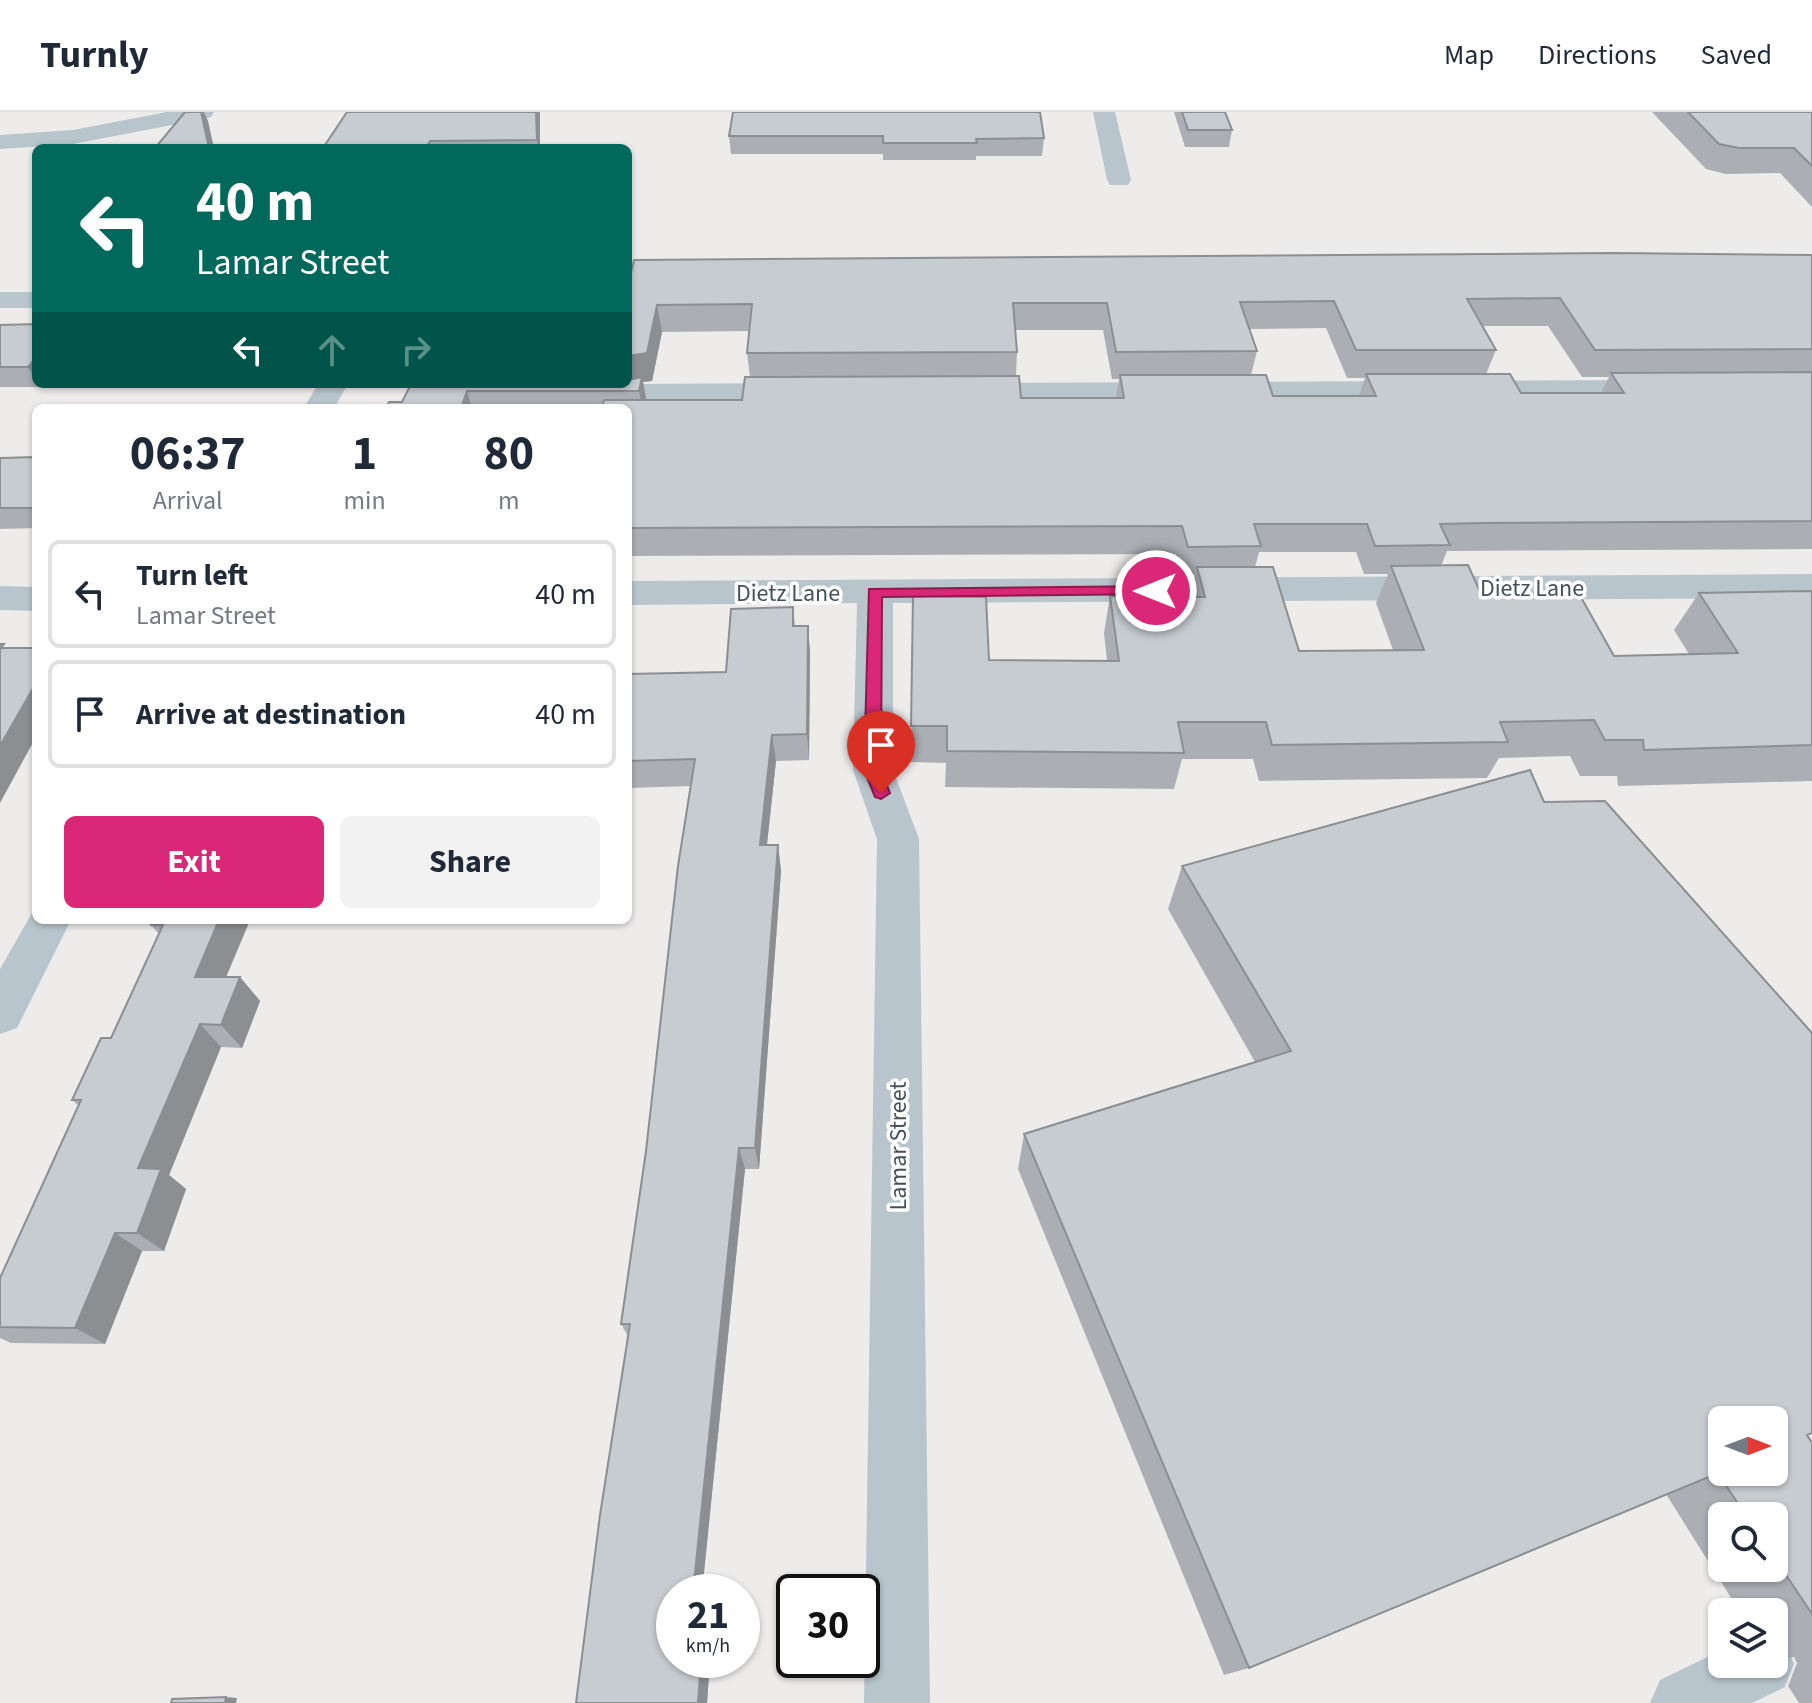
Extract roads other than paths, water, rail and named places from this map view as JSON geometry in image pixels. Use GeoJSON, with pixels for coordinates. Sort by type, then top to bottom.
{"type":"FeatureCollection","features":[{"type":"Feature","properties":{"kind":"street"},"geometry":{"type":"LineString","coordinates":[[0,142],[73,137],[203,112]]}},
{"type":"Feature","properties":{"kind":"street"},"geometry":{"type":"LineString","coordinates":[[1104,112],[1119,180]]}},
{"type":"Feature","properties":{"kind":"street"},"geometry":{"type":"LineString","coordinates":[[0,300],[32,300]]}},
{"type":"Feature","properties":{"kind":"street"},"geometry":{"type":"LineString","coordinates":[[938,392],[1686,389]]}},
{"type":"Feature","properties":{"kind":"street"},"geometry":{"type":"LineString","coordinates":[[601,404],[618,395],[636,393],[827,392]]}},
{"type":"Feature","properties":{"kind":"street","name":"Dietz Lane"},"geometry":{"type":"LineString","coordinates":[[632,593],[1812,586]]}},
{"type":"Feature","properties":{"kind":"street","name":"Lamar Street"},"geometry":{"type":"LineString","coordinates":[[875,593],[873,770],[898,839],[897,1703]]}},
{"type":"Feature","properties":{"kind":"street"},"geometry":{"type":"LineString","coordinates":[[0,598],[32,599]]}},
{"type":"Feature","properties":{"kind":"street"},"geometry":{"type":"LineString","coordinates":[[0,1014],[47,924]]}},
{"type":"Feature","properties":{"kind":"street"},"geometry":{"type":"LineString","coordinates":[[1683,1703],[1734,1678]]}}]}
